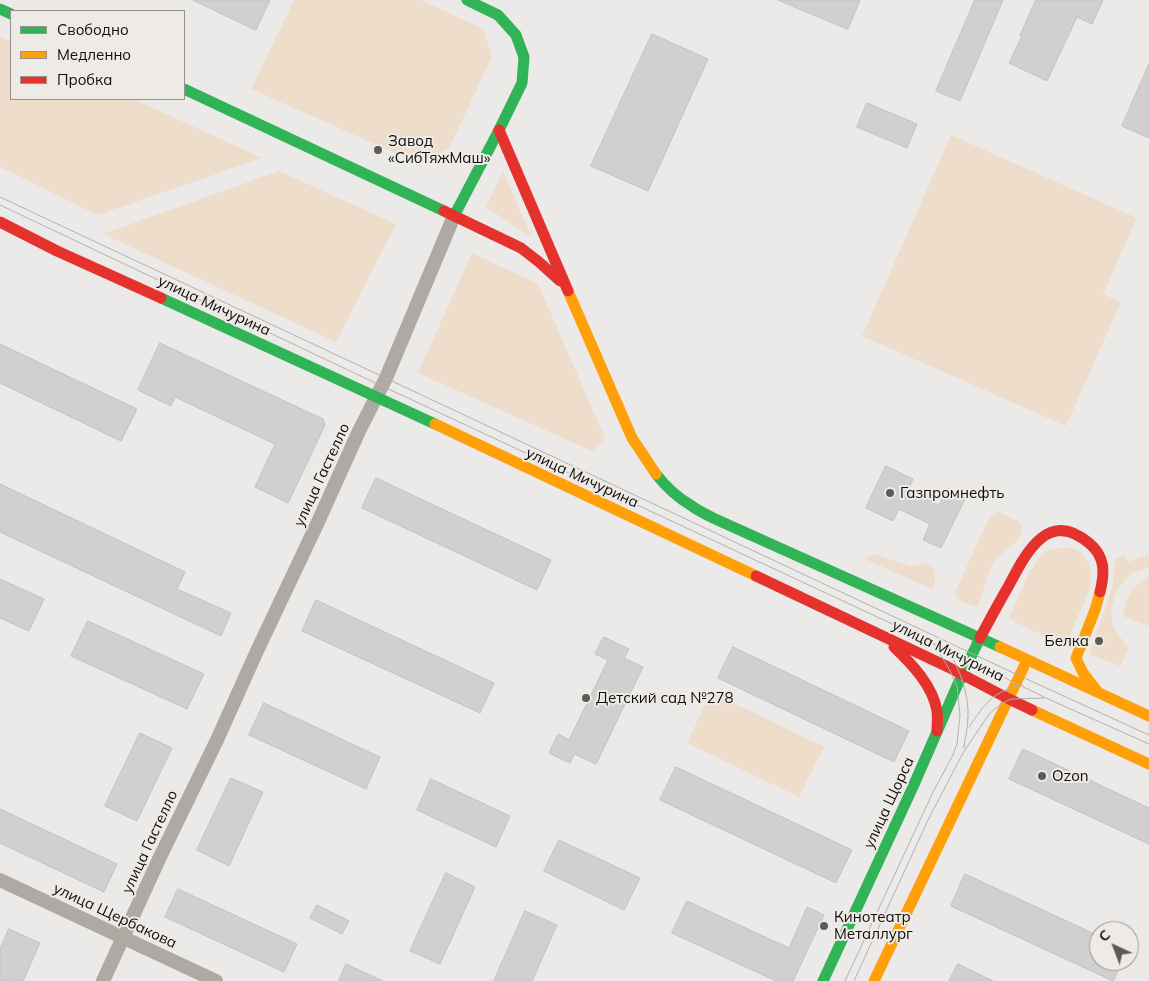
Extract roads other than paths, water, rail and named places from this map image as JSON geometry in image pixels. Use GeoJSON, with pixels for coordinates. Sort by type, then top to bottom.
{"type":"FeatureCollection","features":[{"type":"Feature","properties":{"kind":"main road","name":"улица Гастелло"},"geometry":{"type":"LineString","coordinates":[[454,216],[522,82],[524,57],[516,35],[498,16],[467,0]]}},
{"type":"Feature","properties":{"kind":"main road","name":"улица Мичурина"},"geometry":{"type":"LineString","coordinates":[[185,90],[521,248],[539,262],[566,286],[632,438],[648,464],[664,484],[688,504],[713,518],[1149,716]]}},
{"type":"Feature","properties":{"kind":"main road"},"geometry":{"type":"LineString","coordinates":[[499,130],[566,286]]}},
{"type":"Feature","properties":{"kind":"main road","name":"улица Мичурина"},"geometry":{"type":"LineString","coordinates":[[0,222],[57,251],[376,397],[963,674],[1009,698],[1149,764]]}},
{"type":"Feature","properties":{"kind":"main road","name":"улица Щорса"},"geometry":{"type":"LineString","coordinates":[[823,981],[980,638],[1024,556],[1038,541],[1058,531],[1076,534],[1091,544],[1101,558],[1103,577],[1100,594],[1076,658],[1083,673],[1098,692]]}},
{"type":"Feature","properties":{"kind":"main road"},"geometry":{"type":"LineString","coordinates":[[880,635],[908,659],[933,698],[937,712],[937,731]]}},
{"type":"Feature","properties":{"kind":"main road"},"geometry":{"type":"LineString","coordinates":[[874,981],[1027,660]]}},
{"type":"Feature","properties":{"kind":"street","name":"улица Гастелло"},"geometry":{"type":"LineString","coordinates":[[104,981],[312,536],[359,431],[386,378],[454,216]]}},
{"type":"Feature","properties":{"kind":"street","name":"улица Щербакова"},"geometry":{"type":"LineString","coordinates":[[0,880],[216,981]]}},
{"type":"Feature","properties":{"kind":"tram line"},"geometry":{"type":"LineString","coordinates":[[0,197],[1149,735]]}},
{"type":"Feature","properties":{"kind":"tram line"},"geometry":{"type":"LineString","coordinates":[[0,205],[350,371],[948,650],[1046,698],[1149,744]]}},
{"type":"Feature","properties":{"kind":"tram line"},"geometry":{"type":"LineString","coordinates":[[845,981],[957,744],[960,715],[957,686],[934,644]]}},
{"type":"Feature","properties":{"kind":"tram line"},"geometry":{"type":"LineString","coordinates":[[948,650],[960,674],[967,700],[968,721],[964,748]]}},
{"type":"Feature","properties":{"kind":"tram line"},"geometry":{"type":"LineString","coordinates":[[969,727],[985,705],[997,695],[1012,687],[1022,685]]}},
{"type":"Feature","properties":{"kind":"tram line"},"geometry":{"type":"LineString","coordinates":[[854,981],[928,820],[963,753],[989,714],[1001,704],[1011,699],[1044,698]]}},
{"type":"Feature","properties":{"kind":"place","name":"Завод «СибТяжМаш»"},"geometry":{"type":"Point","coordinates":[378,150]}},
{"type":"Feature","properties":{"kind":"place","name":"Газпромнефть"},"geometry":{"type":"Point","coordinates":[890,493]}},
{"type":"Feature","properties":{"kind":"place","name":"Белка"},"geometry":{"type":"Point","coordinates":[1099,641]}},
{"type":"Feature","properties":{"kind":"place","name":"Детский сад №278"},"geometry":{"type":"Point","coordinates":[586,698]}},
{"type":"Feature","properties":{"kind":"place","name":"Ozon"},"geometry":{"type":"Point","coordinates":[1042,776]}},
{"type":"Feature","properties":{"kind":"place","name":"Кинотеатр Металлург"},"geometry":{"type":"Point","coordinates":[824,926]}}]}
